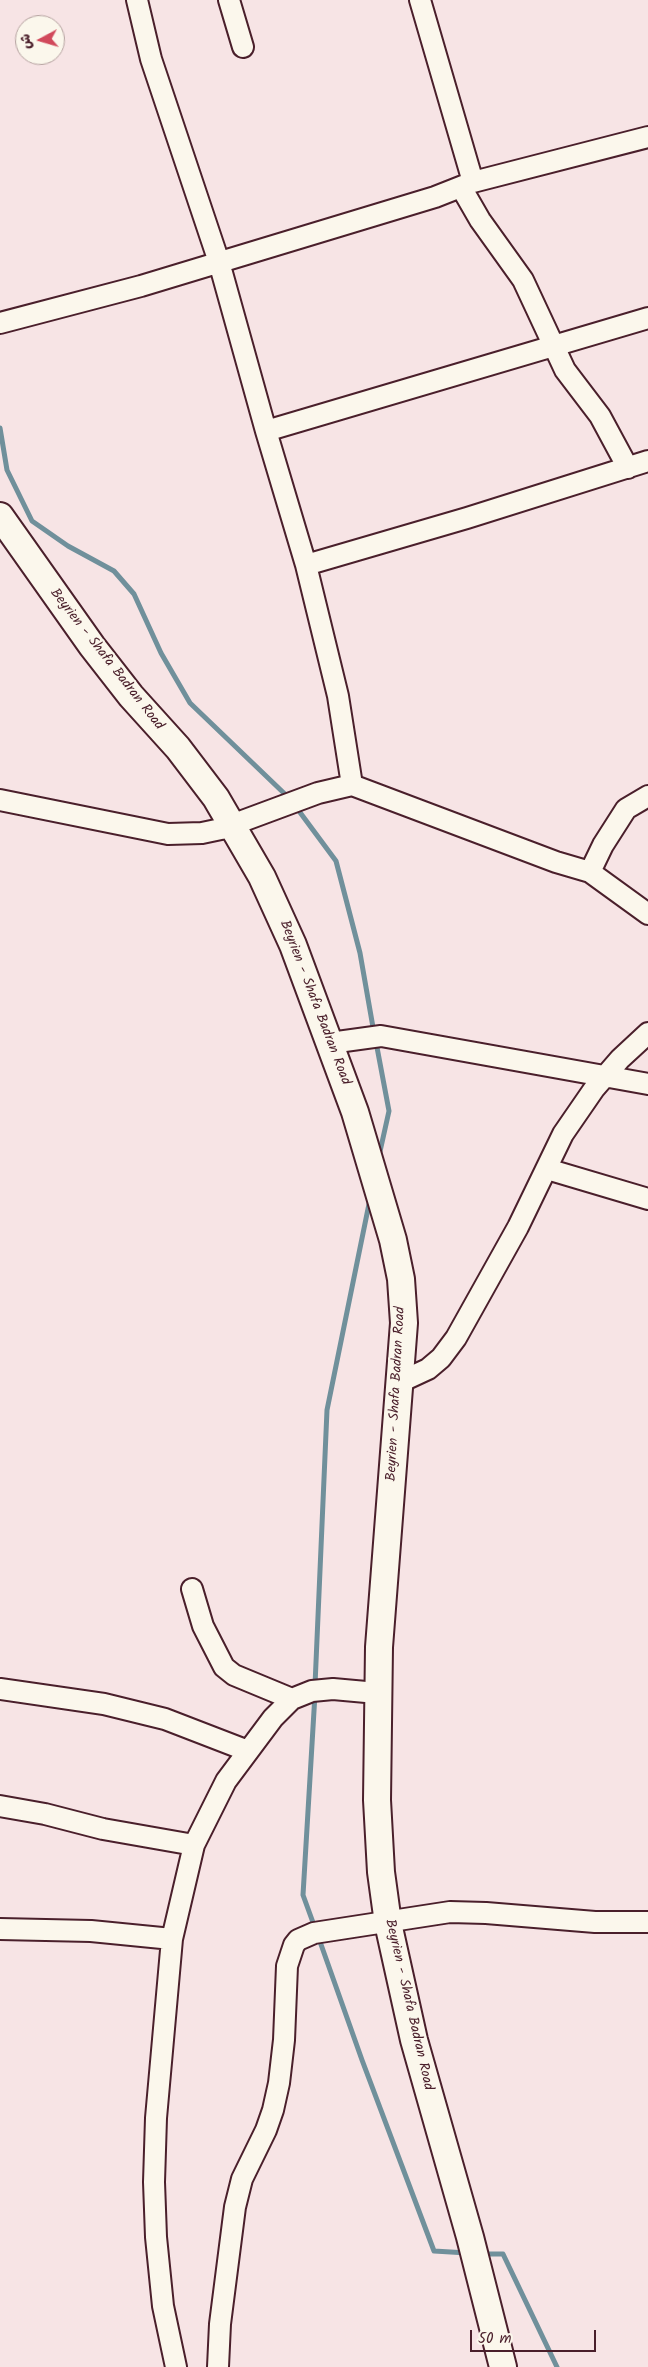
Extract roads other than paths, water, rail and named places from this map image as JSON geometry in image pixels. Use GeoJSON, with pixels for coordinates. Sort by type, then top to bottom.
{"type":"FeatureCollection","features":[{"type":"Feature","properties":{"kind":"main road","name":"Beyrien - Shafa Badran Road"},"geometry":{"type":"LineString","coordinates":[[0,516],[92,646],[131,696],[183,756],[216,798],[232,824],[281,915],[355,1112],[393,1240],[401,1279],[404,1323],[379,1647],[377,1800],[381,1872],[388,1923],[414,2040],[470,2236],[503,2367]]}},
{"type":"Feature","properties":{"kind":"street"},"geometry":{"type":"LineString","coordinates":[[137,0],[151,59],[220,262],[266,431],[306,565],[338,696],[352,785]]}},
{"type":"Feature","properties":{"kind":"street"},"geometry":{"type":"LineString","coordinates":[[230,0],[243,47]]}},
{"type":"Feature","properties":{"kind":"street"},"geometry":{"type":"LineString","coordinates":[[420,0],[467,185],[480,220],[524,280],[552,346],[565,370],[600,416],[628,468]]}},
{"type":"Feature","properties":{"kind":"street"},"geometry":{"type":"LineString","coordinates":[[0,323],[141,286],[435,198],[467,185],[648,136]]}},
{"type":"Feature","properties":{"kind":"street"},"geometry":{"type":"LineString","coordinates":[[266,431],[648,318]]}},
{"type":"Feature","properties":{"kind":"street"},"geometry":{"type":"LineString","coordinates":[[306,565],[467,518],[648,461]]}},
{"type":"Feature","properties":{"kind":"street"},"geometry":{"type":"LineString","coordinates":[[0,800],[168,834],[202,833],[318,793],[352,785],[556,862],[590,872],[648,914]]}},
{"type":"Feature","properties":{"kind":"street"},"geometry":{"type":"LineString","coordinates":[[590,872],[603,845],[626,809],[648,796]]}},
{"type":"Feature","properties":{"kind":"street"},"geometry":{"type":"LineString","coordinates":[[400,1382],[428,1369],[441,1358],[456,1338],[509,1243],[563,1134],[605,1076],[648,1033]]}},
{"type":"Feature","properties":{"kind":"street"},"geometry":{"type":"LineString","coordinates":[[330,1043],[381,1036],[648,1084]]}},
{"type":"Feature","properties":{"kind":"street"},"geometry":{"type":"LineString","coordinates":[[547,1169],[648,1200]]}},
{"type":"Feature","properties":{"kind":"street"},"geometry":{"type":"LineString","coordinates":[[192,1589],[203,1626],[224,1668],[292,1700]]}},
{"type":"Feature","properties":{"kind":"street"},"geometry":{"type":"LineString","coordinates":[[0,1689],[104,1704],[165,1719],[248,1751]]}},
{"type":"Feature","properties":{"kind":"street"},"geometry":{"type":"LineString","coordinates":[[176,2367],[164,2306],[156,2237],[154,2182],[156,2118],[172,1939],[194,1845],[226,1781],[273,1718],[292,1700],[312,1691],[333,1689],[378,1693]]}},
{"type":"Feature","properties":{"kind":"street"},"geometry":{"type":"LineString","coordinates":[[0,1806],[45,1814],[104,1829],[194,1845]]}},
{"type":"Feature","properties":{"kind":"street"},"geometry":{"type":"LineString","coordinates":[[218,2367],[220,2324],[235,2207],[242,2179],[266,2130],[273,2110],[279,2083],[284,2040],[287,1966],[291,1952],[298,1940],[314,1934],[450,1912],[595,1922],[648,1922]]}},
{"type":"Feature","properties":{"kind":"street"},"geometry":{"type":"LineString","coordinates":[[0,1929],[91,1931],[172,1939]]}},
{"type":"Feature","properties":{"kind":"waterway"},"geometry":{"type":"LineString","coordinates":[[0,428],[7,470],[32,521],[68,546],[114,571],[134,594],[161,653],[190,703],[289,798]]}},
{"type":"Feature","properties":{"kind":"waterway"},"geometry":{"type":"LineString","coordinates":[[296,807],[336,861],[360,953],[374,1033]]}},
{"type":"Feature","properties":{"kind":"waterway"},"geometry":{"type":"LineString","coordinates":[[376,1042],[389,1111],[379,1156]]}},
{"type":"Feature","properties":{"kind":"waterway"},"geometry":{"type":"LineString","coordinates":[[315,1685],[327,1410],[370,1199]]}},
{"type":"Feature","properties":{"kind":"waterway"},"geometry":{"type":"LineString","coordinates":[[315,1694],[303,1895],[315,1928]]}},
{"type":"Feature","properties":{"kind":"waterway"},"geometry":{"type":"LineString","coordinates":[[318,1936],[362,2060],[434,2251],[467,2253]]}},
{"type":"Feature","properties":{"kind":"waterway"},"geometry":{"type":"LineString","coordinates":[[483,2254],[503,2254],[557,2367]]}}]}
